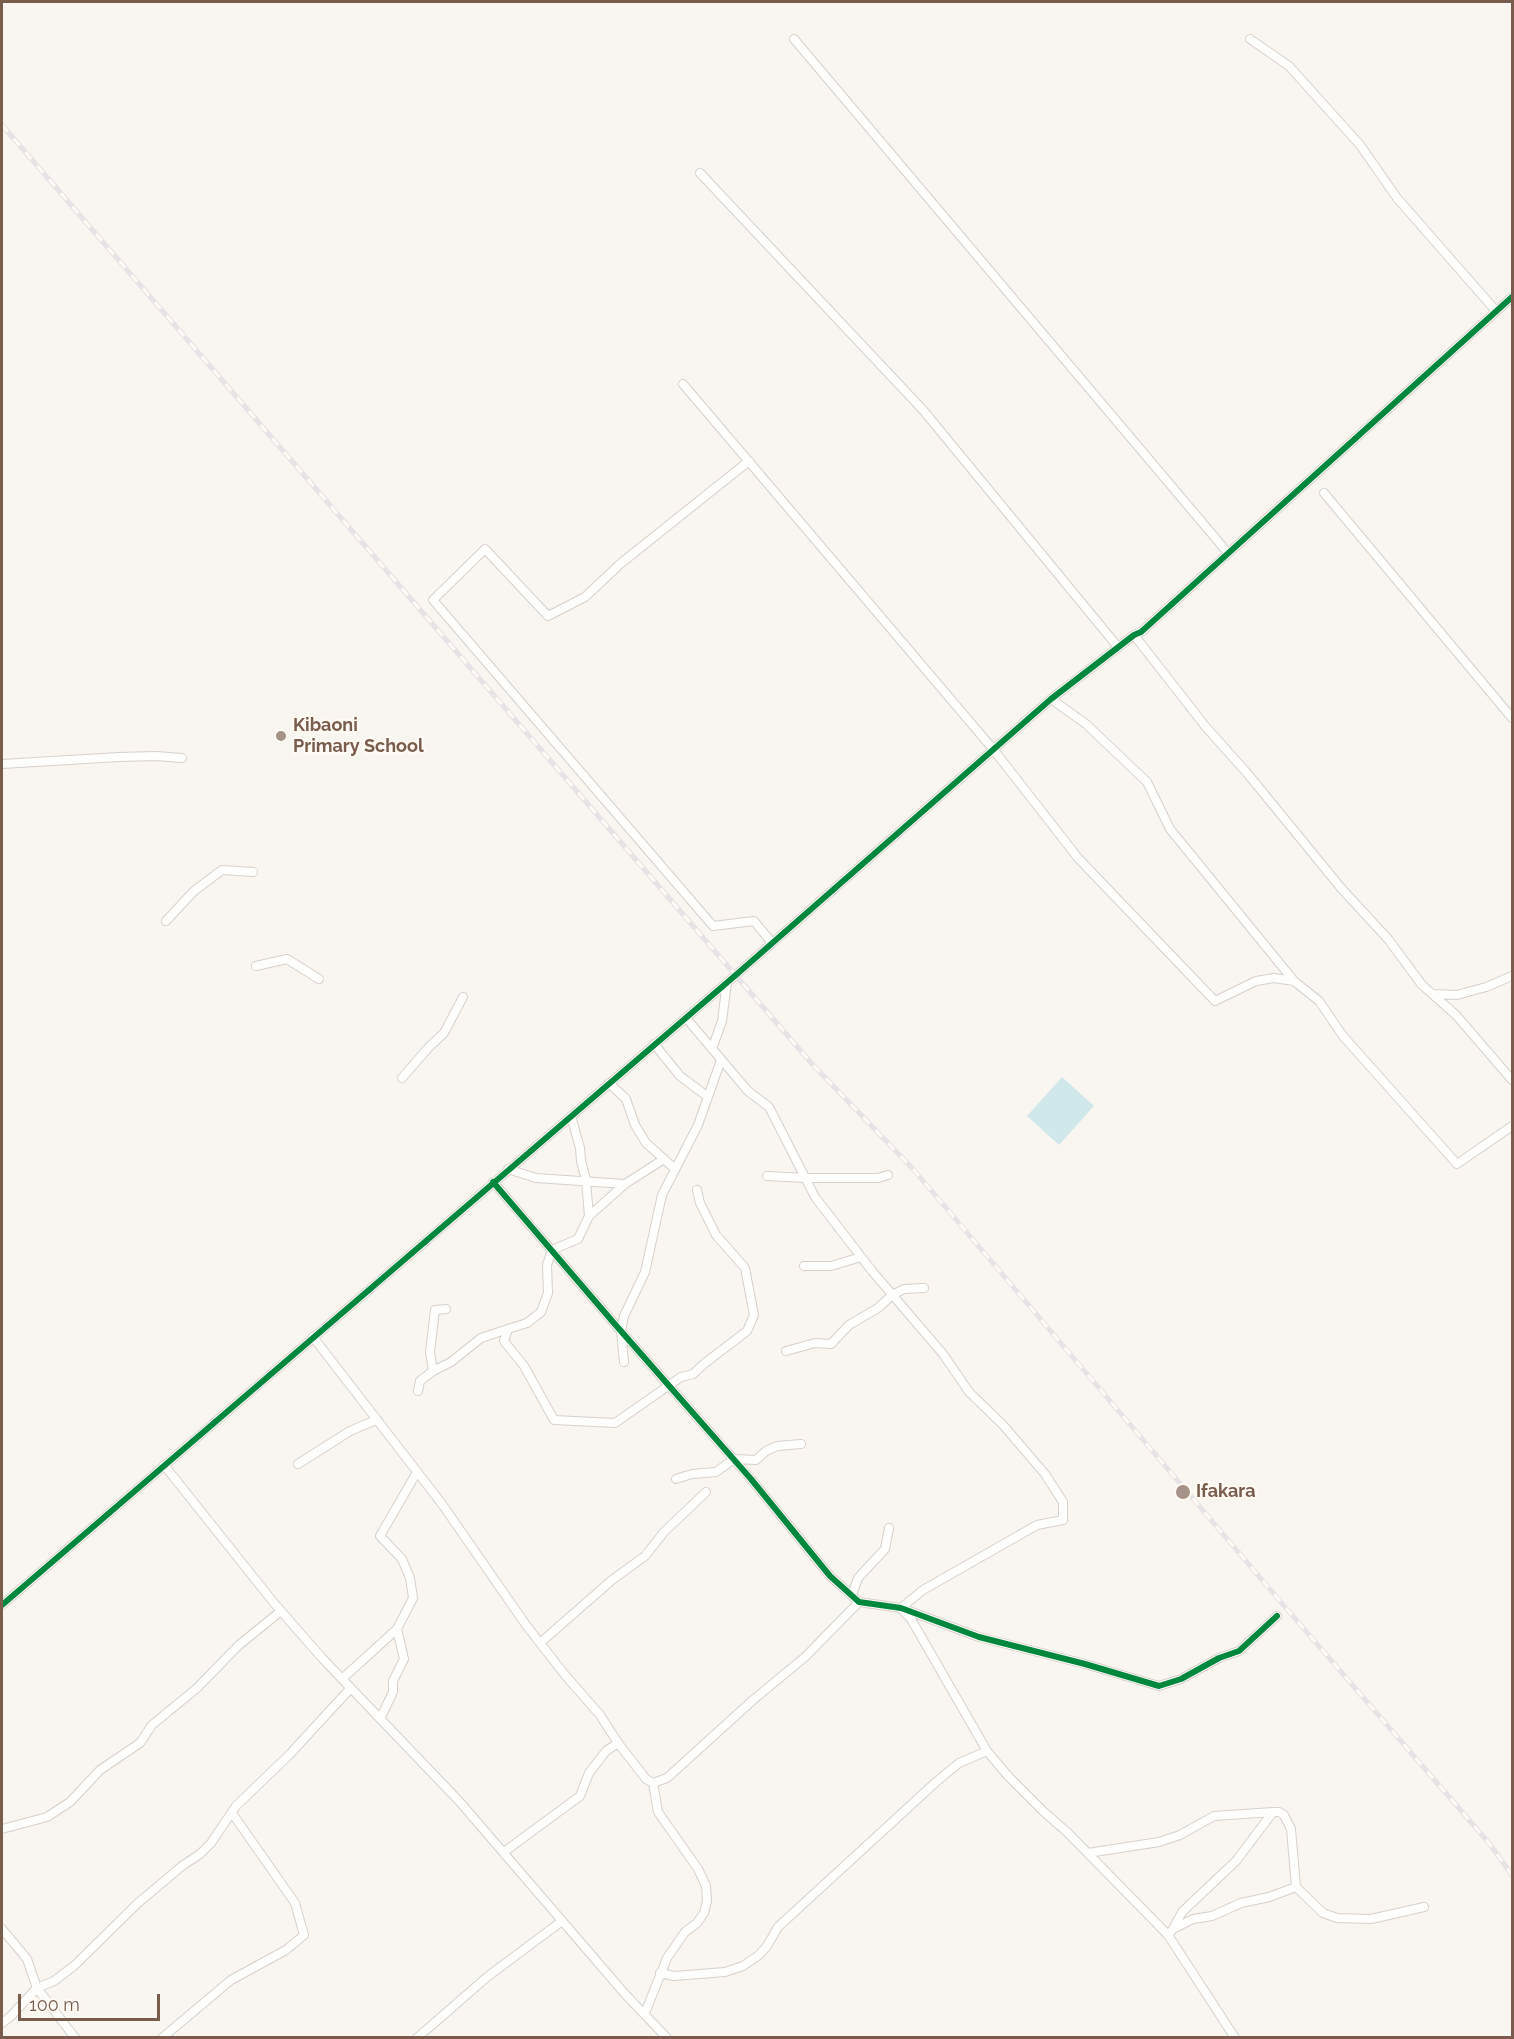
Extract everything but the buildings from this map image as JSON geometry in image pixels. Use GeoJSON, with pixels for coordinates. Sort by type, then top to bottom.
{"type":"FeatureCollection","features":[{"type":"Feature","properties":{"kind":"street"},"geometry":{"type":"LineString","coordinates":[[794,39],[1228,553]]}},
{"type":"Feature","properties":{"kind":"street"},"geometry":{"type":"LineString","coordinates":[[1250,39],[1289,66],[1302,80],[1360,145],[1397,198],[1496,311]]}},
{"type":"Feature","properties":{"kind":"street"},"geometry":{"type":"LineString","coordinates":[[700,173],[923,410],[1118,647]]}},
{"type":"Feature","properties":{"kind":"street"},"geometry":{"type":"LineString","coordinates":[[2,1605],[728,982],[1051,699],[1141,632],[1512,297]]}},
{"type":"Feature","properties":{"kind":"street"},"geometry":{"type":"LineString","coordinates":[[683,384],[993,749],[1078,858],[1215,1001],[1256,981],[1274,978],[1294,981]]}},
{"type":"Feature","properties":{"kind":"street"},"geometry":{"type":"LineString","coordinates":[[749,461],[620,564],[585,597],[548,616],[485,549],[433,600],[713,926],[754,921],[772,943]]}},
{"type":"Feature","properties":{"kind":"street"},"geometry":{"type":"LineString","coordinates":[[1324,494],[1512,718]]}},
{"type":"Feature","properties":{"kind":"street"},"geometry":{"type":"LineString","coordinates":[[1134,635],[1205,726],[1247,773],[1341,888],[1388,939],[1422,985],[1456,1015],[1512,1080]]}},
{"type":"Feature","properties":{"kind":"street"},"geometry":{"type":"LineString","coordinates":[[1051,699],[1086,724],[1147,782],[1170,829],[1294,981],[1319,1001],[1343,1036],[1457,1164],[1512,1126]]}},
{"type":"Feature","properties":{"kind":"street"},"geometry":{"type":"LineString","coordinates":[[2,764],[128,757],[182,758]]}},
{"type":"Feature","properties":{"kind":"street"},"geometry":{"type":"LineString","coordinates":[[166,921],[194,891],[222,870],[253,872]]}},
{"type":"Feature","properties":{"kind":"street"},"geometry":{"type":"LineString","coordinates":[[256,966],[287,959],[319,979]]}},
{"type":"Feature","properties":{"kind":"street"},"geometry":{"type":"LineString","coordinates":[[1433,994],[1457,995],[1486,987],[1512,976]]}},
{"type":"Feature","properties":{"kind":"street"},"geometry":{"type":"LineString","coordinates":[[712,1049],[722,1021],[728,982]]}},
{"type":"Feature","properties":{"kind":"street"},"geometry":{"type":"LineString","coordinates":[[402,1078],[429,1047],[444,1034],[463,997]]}},
{"type":"Feature","properties":{"kind":"street"},"geometry":{"type":"LineString","coordinates":[[686,1018],[748,1091],[769,1107],[815,1197],[861,1257],[943,1354],[969,1392],[1003,1425],[1045,1474],[1063,1502],[1063,1520],[1037,1525],[923,1590],[901,1608]]}},
{"type":"Feature","properties":{"kind":"street"},"geometry":{"type":"LineString","coordinates":[[654,1044],[680,1076],[708,1097]]}},
{"type":"Feature","properties":{"kind":"street"},"geometry":{"type":"LineString","coordinates":[[624,1362],[621,1331],[624,1316],[645,1272],[662,1195],[698,1125],[721,1059]]}},
{"type":"Feature","properties":{"kind":"street"},"geometry":{"type":"LineString","coordinates":[[609,1083],[626,1100],[635,1125],[646,1143],[675,1169]]}},
{"type":"Feature","properties":{"kind":"street"},"geometry":{"type":"LineString","coordinates":[[571,1116],[586,1180],[589,1216]]}},
{"type":"Feature","properties":{"kind":"street"},"geometry":{"type":"LineString","coordinates":[[418,1391],[420,1381],[433,1371],[452,1362],[481,1338],[527,1323],[541,1312],[548,1293],[547,1264],[552,1250],[578,1239],[589,1216],[625,1184],[664,1159]]}},
{"type":"Feature","properties":{"kind":"street"},"geometry":{"type":"LineString","coordinates":[[508,1169],[536,1178],[625,1184]]}},
{"type":"Feature","properties":{"kind":"street"},"geometry":{"type":"LineString","coordinates":[[767,1176],[878,1178],[888,1175]]}},
{"type":"Feature","properties":{"kind":"street"},"geometry":{"type":"LineString","coordinates":[[494,1182],[734,1459],[831,1576],[859,1602],[901,1608],[978,1637],[1085,1664],[1159,1686],[1181,1679],[1219,1658],[1239,1651],[1277,1616]]}},
{"type":"Feature","properties":{"kind":"street"},"geometry":{"type":"LineString","coordinates":[[508,1329],[504,1341],[524,1366],[554,1420],[615,1423],[668,1385],[681,1377],[693,1374],[747,1331],[754,1315],[745,1269],[716,1235],[696,1191]]}},
{"type":"Feature","properties":{"kind":"street"},"geometry":{"type":"LineString","coordinates":[[804,1266],[831,1266],[861,1257]]}},
{"type":"Feature","properties":{"kind":"street"},"geometry":{"type":"LineString","coordinates":[[786,1351],[815,1343],[831,1344],[849,1325],[878,1308],[892,1294],[904,1289],[924,1288]]}},
{"type":"Feature","properties":{"kind":"street"},"geometry":{"type":"LineString","coordinates":[[433,1371],[430,1352],[435,1310],[446,1309]]}},
{"type":"Feature","properties":{"kind":"street"},"geometry":{"type":"LineString","coordinates":[[313,1337],[417,1472],[540,1643],[600,1715],[646,1779],[652,1783],[658,1812],[698,1869],[707,1892],[704,1913],[677,1942],[660,1973],[645,2013]]}},
{"type":"Feature","properties":{"kind":"street"},"geometry":{"type":"LineString","coordinates":[[298,1464],[350,1431],[376,1420]]}},
{"type":"Feature","properties":{"kind":"street"},"geometry":{"type":"LineString","coordinates":[[676,1479],[692,1474],[716,1472],[734,1459],[756,1460],[766,1451],[777,1446],[801,1444]]}},
{"type":"Feature","properties":{"kind":"street"},"geometry":{"type":"LineString","coordinates":[[164,1465],[274,1603],[342,1679],[459,1801],[625,1994],[667,2037]]}},
{"type":"Feature","properties":{"kind":"street"},"geometry":{"type":"LineString","coordinates":[[342,1679],[397,1629],[412,1598],[410,1578],[402,1559],[380,1536],[417,1472]]}},
{"type":"Feature","properties":{"kind":"street"},"geometry":{"type":"LineString","coordinates":[[540,1643],[612,1580],[645,1556],[664,1532],[706,1492]]}},
{"type":"Feature","properties":{"kind":"street"},"geometry":{"type":"LineString","coordinates":[[852,1595],[858,1578],[885,1549],[889,1528]]}},
{"type":"Feature","properties":{"kind":"street"},"geometry":{"type":"LineString","coordinates":[[652,1783],[667,1778],[678,1769],[753,1700],[805,1657],[859,1602]]}},
{"type":"Feature","properties":{"kind":"street"},"geometry":{"type":"LineString","coordinates":[[901,1608],[911,1619],[987,1751],[1030,1798],[1171,1932],[1235,2037]]}},
{"type":"Feature","properties":{"kind":"street"},"geometry":{"type":"LineString","coordinates":[[2,1829],[47,1817],[70,1802],[100,1770],[140,1743],[152,1725],[197,1688],[239,1645],[276,1615]]}},
{"type":"Feature","properties":{"kind":"street"},"geometry":{"type":"LineString","coordinates":[[380,1719],[393,1692],[393,1681],[404,1659],[397,1629]]}},
{"type":"Feature","properties":{"kind":"street"},"geometry":{"type":"LineString","coordinates":[[2,2022],[10,2017],[37,1988],[54,1981],[75,1965],[138,1903],[200,1854],[211,1843],[249,1792],[290,1754],[348,1691]]}},
{"type":"Feature","properties":{"kind":"street"},"geometry":{"type":"LineString","coordinates":[[504,1852],[580,1796],[589,1773],[606,1751],[618,1743]]}},
{"type":"Feature","properties":{"kind":"street"},"geometry":{"type":"LineString","coordinates":[[660,1973],[674,1976],[705,1974],[725,1972],[743,1966],[763,1950],[778,1927],[936,1782],[959,1763],[987,1751]]}},
{"type":"Feature","properties":{"kind":"street"},"geometry":{"type":"LineString","coordinates":[[1171,1932],[1182,1912],[1236,1862],[1273,1812]]}},
{"type":"Feature","properties":{"kind":"street"},"geometry":{"type":"LineString","coordinates":[[1088,1853],[1159,1842],[1180,1835],[1214,1816],[1279,1812],[1284,1815],[1291,1829],[1296,1887],[1323,1913],[1337,1918],[1371,1919],[1424,1907]]}},
{"type":"Feature","properties":{"kind":"street"},"geometry":{"type":"LineString","coordinates":[[162,2037],[231,1980],[286,1950],[304,1935],[295,1904],[232,1813]]}},
{"type":"Feature","properties":{"kind":"street"},"geometry":{"type":"LineString","coordinates":[[1171,1932],[1193,1919],[1212,1916],[1241,1904],[1296,1887]]}},
{"type":"Feature","properties":{"kind":"street"},"geometry":{"type":"LineString","coordinates":[[417,2037],[488,1977],[562,1921]]}},
{"type":"Feature","properties":{"kind":"street"},"geometry":{"type":"LineString","coordinates":[[2,1929],[27,1959],[37,1988],[75,2037]]}},
{"type":"Feature","properties":{"kind":"water"},"geometry":{"type":"Polygon","coordinates":[[[1062,1077],[1094,1106],[1059,1145],[1027,1116],[1062,1077]]]}},
{"type":"Feature","properties":{"kind":"railway"},"geometry":{"type":"LineString","coordinates":[[2,125],[813,1065],[913,1169],[1489,1843],[1512,1875]]}},
{"type":"Feature","properties":{"kind":"cycle path"},"geometry":{"type":"LineString","coordinates":[[2,1605],[737,974],[1051,699],[1141,632],[1512,297]]}},
{"type":"Feature","properties":{"kind":"cycle path"},"geometry":{"type":"LineString","coordinates":[[493,1182],[751,1479],[830,1576],[859,1602],[901,1608],[979,1637],[1159,1686],[1181,1679],[1219,1658],[1239,1651],[1277,1616]]}},
{"type":"Feature","properties":{"kind":"place","name":"Kibaoni Primary School"},"geometry":{"type":"Point","coordinates":[281,736]}},
{"type":"Feature","properties":{"kind":"place","name":"Ifakara"},"geometry":{"type":"Point","coordinates":[1183,1492]}}]}
